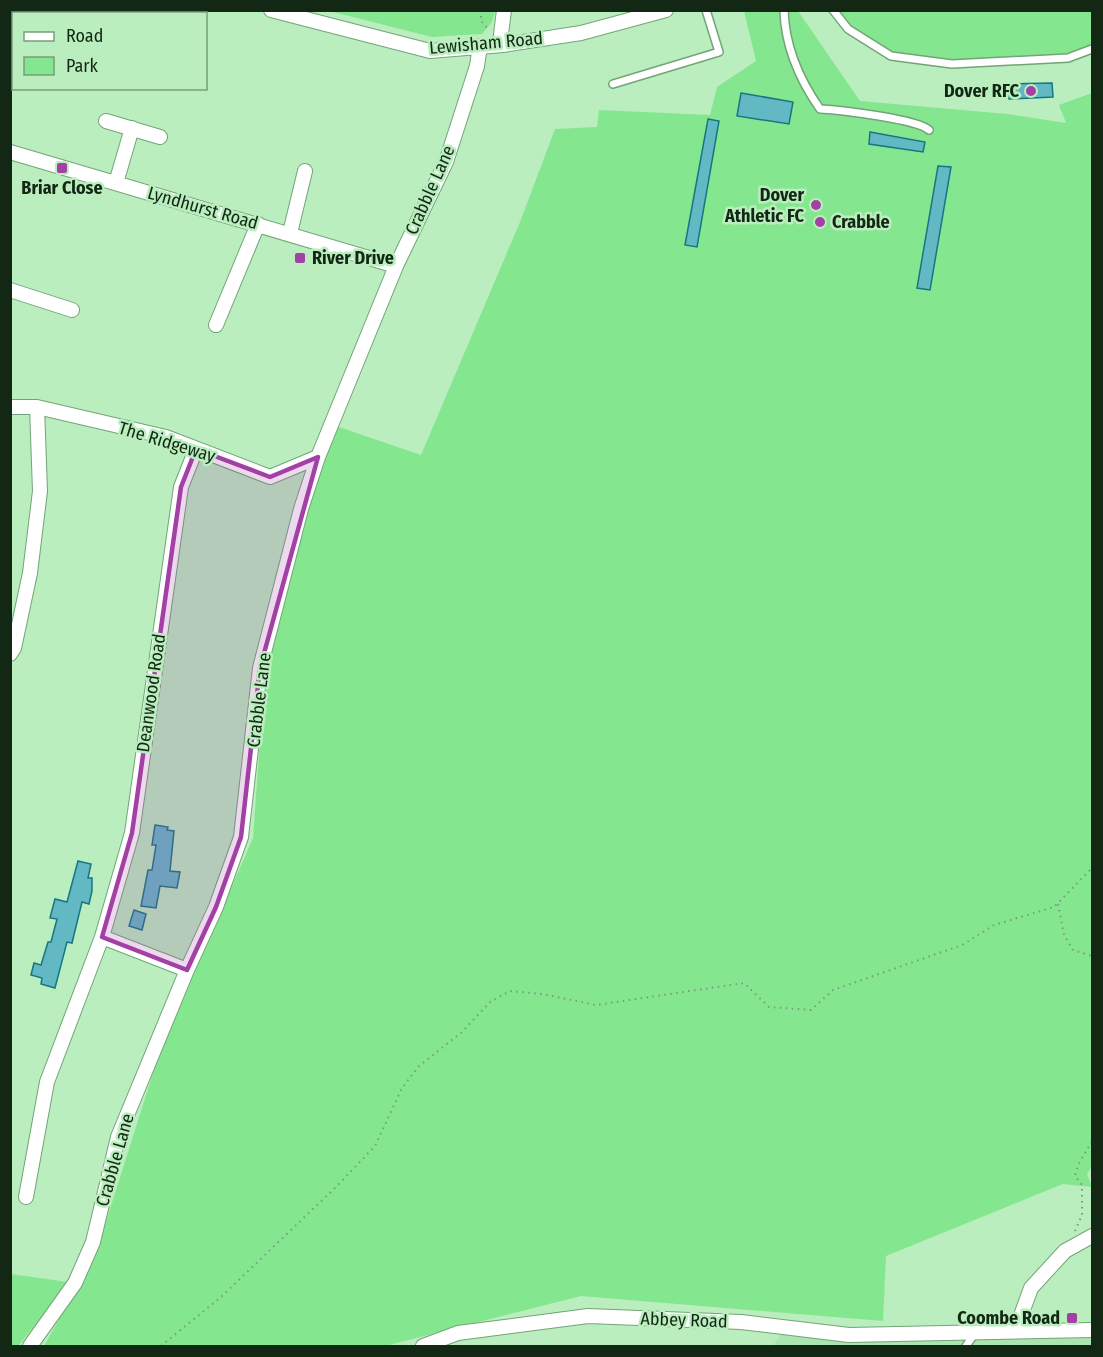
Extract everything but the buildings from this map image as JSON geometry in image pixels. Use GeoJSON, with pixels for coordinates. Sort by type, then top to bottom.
{"type":"FeatureCollection","features":[{"type":"Feature","properties":{"kind":"street","name":"Lewisham Road"},"geometry":{"type":"LineString","coordinates":[[271,10],[430,51],[503,45],[581,33],[666,10]]}},
{"type":"Feature","properties":{"kind":"street"},"geometry":{"type":"LineString","coordinates":[[503,45],[501,34],[504,10]]}},
{"type":"Feature","properties":{"kind":"street","name":"Crabble Lane"},"geometry":{"type":"LineString","coordinates":[[30,1347],[75,1283],[93,1242],[118,1137],[187,970],[216,907],[241,837],[260,668],[279,588],[318,457],[396,266],[446,162],[477,66],[480,46]]}},
{"type":"Feature","properties":{"kind":"street"},"geometry":{"type":"LineString","coordinates":[[106,121],[160,137]]}},
{"type":"Feature","properties":{"kind":"street"},"geometry":{"type":"LineString","coordinates":[[116,183],[132,128]]}},
{"type":"Feature","properties":{"kind":"street","name":"Lyndhurst Road"},"geometry":{"type":"LineString","coordinates":[[10,152],[396,266]]}},
{"type":"Feature","properties":{"kind":"street"},"geometry":{"type":"LineString","coordinates":[[290,233],[305,171]]}},
{"type":"Feature","properties":{"kind":"street"},"geometry":{"type":"LineString","coordinates":[[216,325],[258,224]]}},
{"type":"Feature","properties":{"kind":"street"},"geometry":{"type":"LineString","coordinates":[[10,290],[72,310]]}},
{"type":"Feature","properties":{"kind":"street","name":"The Ridgeway"},"geometry":{"type":"LineString","coordinates":[[10,407],[37,407],[166,437],[270,477],[318,457]]}},
{"type":"Feature","properties":{"kind":"street"},"geometry":{"type":"LineString","coordinates":[[10,654],[14,648],[30,573],[40,491],[37,407]]}},
{"type":"Feature","properties":{"kind":"street","name":"Deanwood Road"},"geometry":{"type":"LineString","coordinates":[[26,1197],[47,1082],[102,937],[132,833],[181,487],[196,449]]}},
{"type":"Feature","properties":{"kind":"street"},"geometry":{"type":"LineString","coordinates":[[102,937],[187,970]]}},
{"type":"Feature","properties":{"kind":"street"},"geometry":{"type":"LineString","coordinates":[[1016,1329],[1031,1288],[1067,1250],[1091,1237],[1092,1223]]}},
{"type":"Feature","properties":{"kind":"street","name":"Abbey Road"},"geometry":{"type":"LineString","coordinates":[[423,1347],[458,1333],[588,1316],[741,1322],[849,1335],[1016,1329],[1092,1330]]}},
{"type":"Feature","properties":{"kind":"lane"},"geometry":{"type":"LineString","coordinates":[[613,84],[719,52],[706,10]]}},
{"type":"Feature","properties":{"kind":"lane"},"geometry":{"type":"LineString","coordinates":[[784,10],[784,36],[806,88],[820,109],[851,111],[873,117],[914,122],[923,124],[929,130]]}},
{"type":"Feature","properties":{"kind":"lane"},"geometry":{"type":"LineString","coordinates":[[833,10],[848,29],[891,56],[952,64],[1068,58],[1092,49]]}},
{"type":"Feature","properties":{"kind":"lane"},"geometry":{"type":"LineString","coordinates":[[966,1347],[975,1332]]}},
{"type":"Feature","properties":{"kind":"path"},"geometry":{"type":"LineString","coordinates":[[161,1347],[221,1297],[337,1186],[375,1146],[402,1088],[419,1066],[462,1032],[490,1002],[510,991],[542,994],[596,1005],[744,983],[769,1007],[811,1010],[833,990],[962,945],[994,925],[1010,922],[1058,904],[1092,868]]}},
{"type":"Feature","properties":{"kind":"path"},"geometry":{"type":"LineString","coordinates":[[1058,904],[1064,935],[1073,950],[1092,957]]}},
{"type":"Feature","properties":{"kind":"path"},"geometry":{"type":"LineString","coordinates":[[1067,1250],[1082,1215],[1082,1185],[1075,1176],[1078,1165],[1092,1141]]}},
{"type":"Feature","properties":{"kind":"highlighted area"},"geometry":{"type":"Polygon","coordinates":[[[196,449],[270,477],[318,457],[260,668],[241,837],[216,907],[187,970],[102,937],[132,833],[181,487],[196,449]]]}},
{"type":"Feature","properties":{"kind":"shaded area"},"geometry":{"type":"Polygon","coordinates":[[[1092,1330],[1092,1346],[773,1346],[782,1333],[1092,1330]]]}},
{"type":"Feature","properties":{"kind":"green space"},"geometry":{"type":"Polygon","coordinates":[[[495,10],[492,22],[482,34],[432,37],[329,11],[495,10]]]}},
{"type":"Feature","properties":{"kind":"green space"},"geometry":{"type":"Polygon","coordinates":[[[744,11],[798,11],[860,101],[1007,114],[1066,123],[1059,105],[1092,93],[1092,1166],[1087,1174],[1092,1187],[1063,1184],[886,1256],[883,1321],[581,1296],[385,1346],[44,1346],[96,1253],[160,1051],[253,838],[266,657],[318,457],[333,425],[421,455],[520,222],[555,129],[597,127],[599,110],[710,115],[717,87],[756,61],[744,11]]]}},
{"type":"Feature","properties":{"kind":"green space"},"geometry":{"type":"Polygon","coordinates":[[[833,11],[1092,11],[1092,49],[1068,58],[952,64],[891,56],[848,29],[833,11]]]}},
{"type":"Feature","properties":{"kind":"green space"},"geometry":{"type":"Polygon","coordinates":[[[11,1274],[75,1283],[43,1315],[18,1346],[11,1346],[11,1274]]]}},
{"type":"Feature","properties":{"kind":"place","name":"Dover RFC"},"geometry":{"type":"Point","coordinates":[1031,91]}},
{"type":"Feature","properties":{"kind":"place","name":"Briar Close"},"geometry":{"type":"Point","coordinates":[62,168]}},
{"type":"Feature","properties":{"kind":"place","name":"Dover Athletic FC"},"geometry":{"type":"Point","coordinates":[816,205]}},
{"type":"Feature","properties":{"kind":"place","name":"Crabble"},"geometry":{"type":"Point","coordinates":[820,222]}},
{"type":"Feature","properties":{"kind":"place","name":"River Drive"},"geometry":{"type":"Point","coordinates":[300,258]}},
{"type":"Feature","properties":{"kind":"place","name":"Coombe Road"},"geometry":{"type":"Point","coordinates":[1072,1318]}}]}
